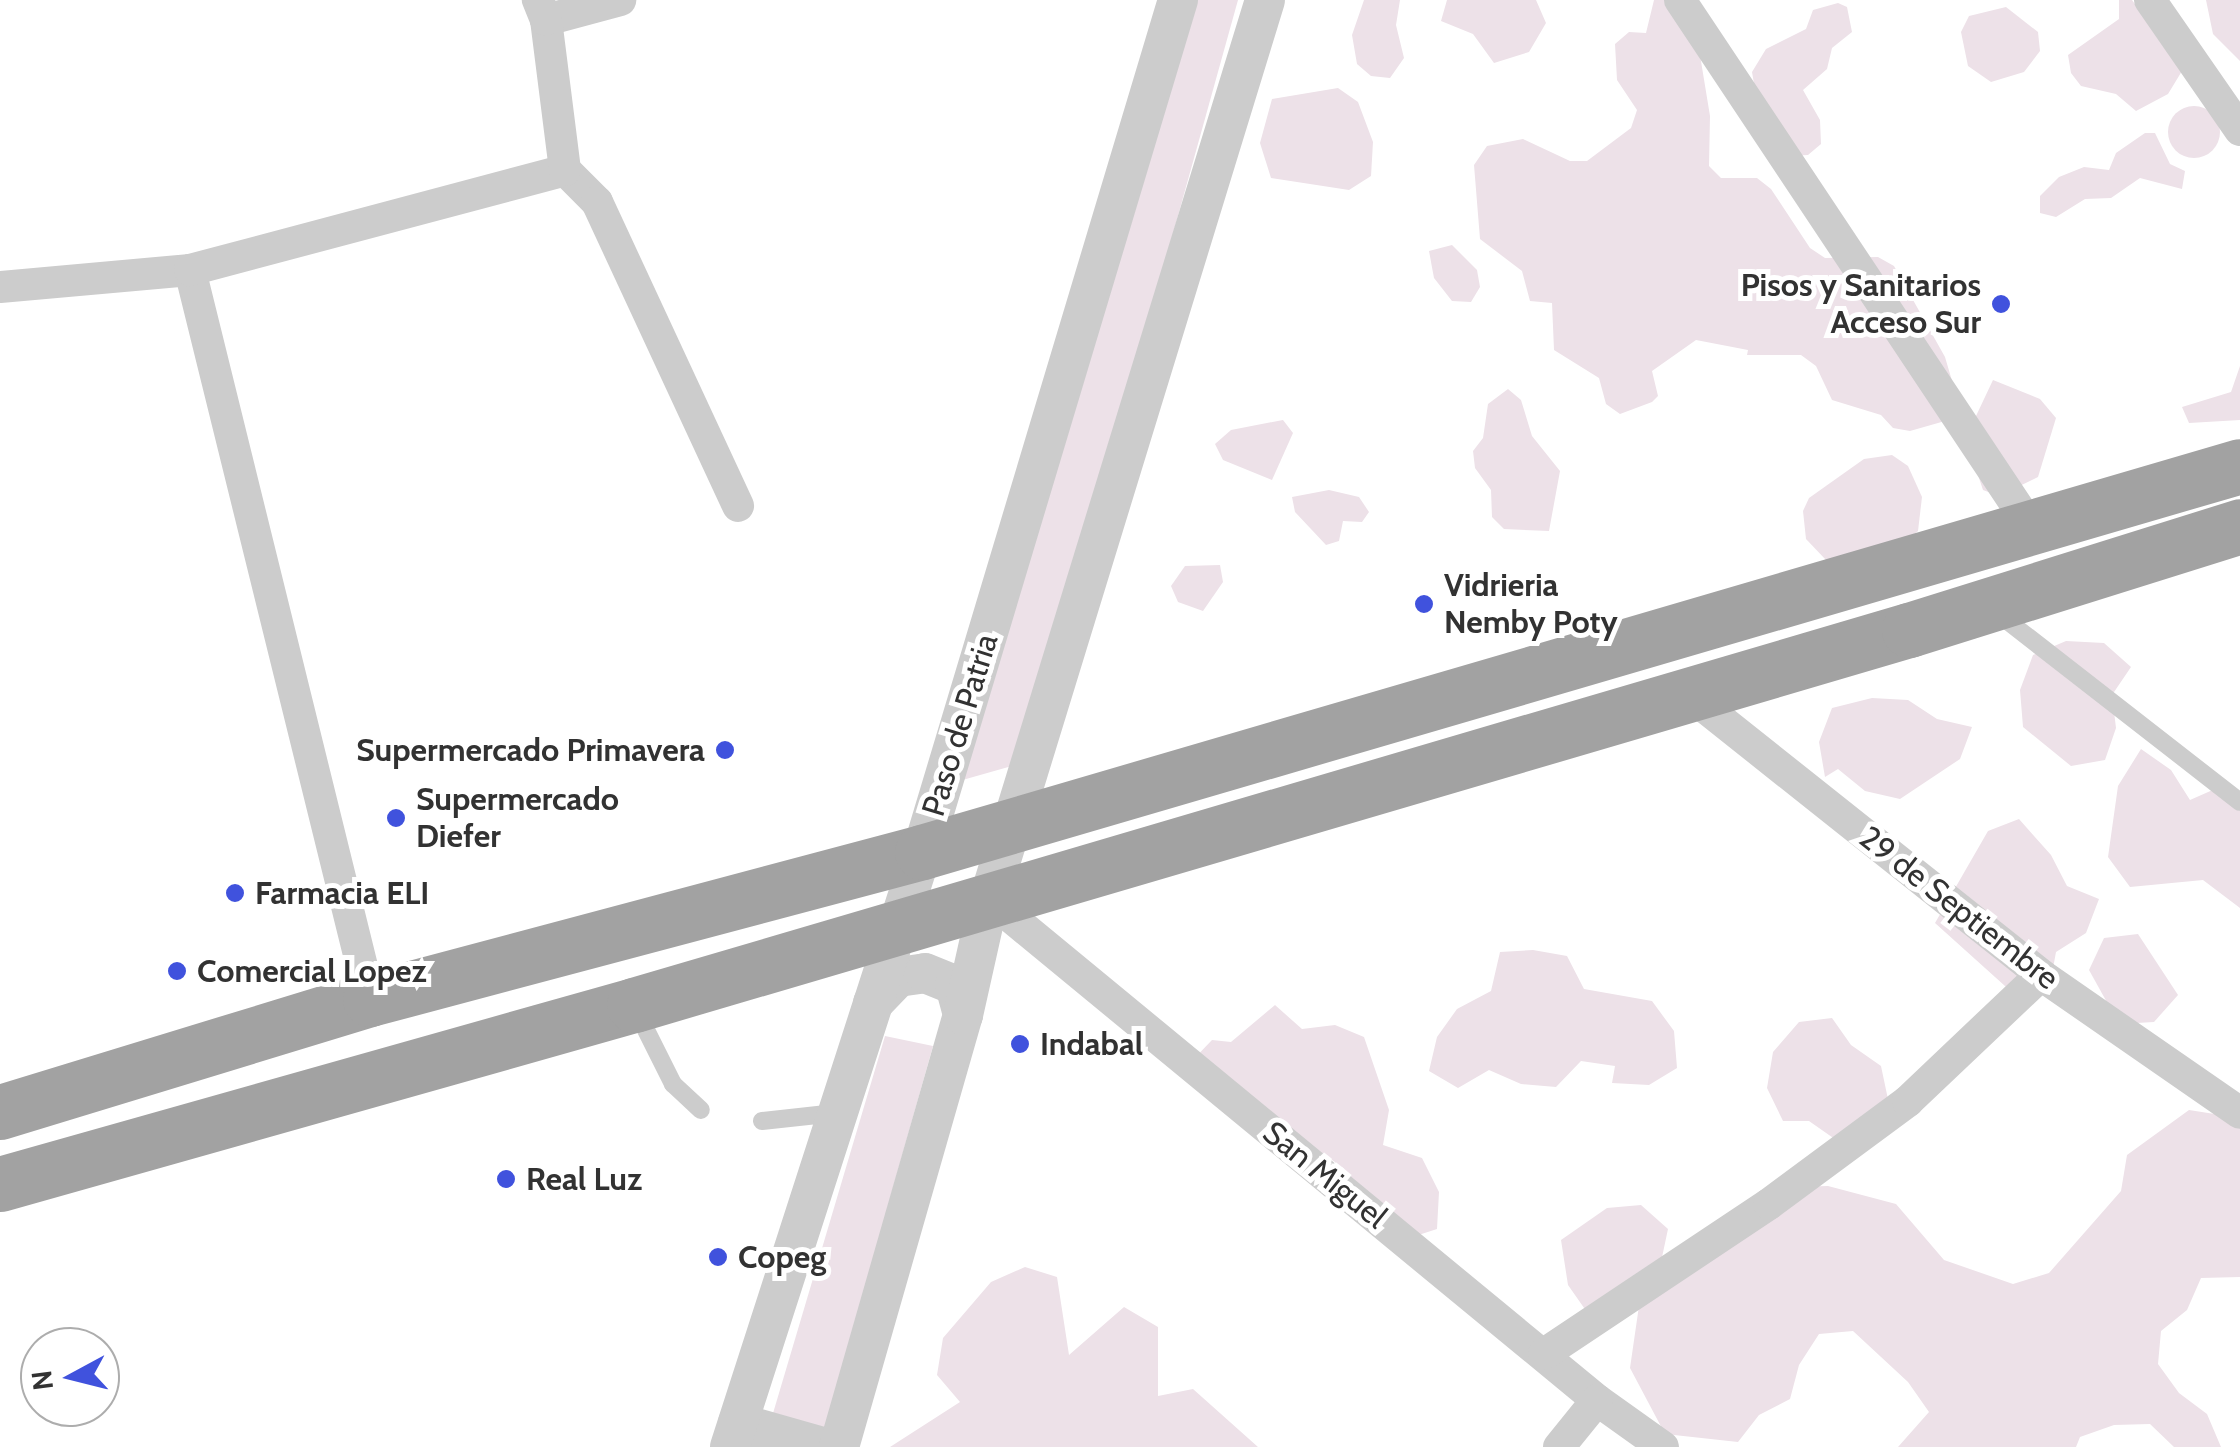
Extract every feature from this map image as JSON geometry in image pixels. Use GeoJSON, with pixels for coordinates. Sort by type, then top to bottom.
{"type":"FeatureCollection","features":[{"type":"Feature","properties":{"kind":"highway"},"geometry":{"type":"LineString","coordinates":[[0,1112],[370,999],[922,852],[1014,820],[2240,466]]}},
{"type":"Feature","properties":{"kind":"highway"},"geometry":{"type":"LineString","coordinates":[[0,1184],[634,1005],[900,922],[989,900],[1988,606],[2240,526]]}},
{"type":"Feature","properties":{"kind":"street"},"geometry":{"type":"LineString","coordinates":[[620,0],[542,10],[565,170],[597,202],[738,506]]}},
{"type":"Feature","properties":{"kind":"street","name":"Paso de Patria"},"geometry":{"type":"LineString","coordinates":[[734,1435],[922,852],[1178,0]]}},
{"type":"Feature","properties":{"kind":"street"},"geometry":{"type":"LineString","coordinates":[[839,1447],[963,1015],[989,900],[1265,0]]}},
{"type":"Feature","properties":{"kind":"street"},"geometry":{"type":"LineString","coordinates":[[1680,0],[2032,528]]}},
{"type":"Feature","properties":{"kind":"street"},"geometry":{"type":"LineString","coordinates":[[2150,0],[2240,130]]}},
{"type":"Feature","properties":{"kind":"street"},"geometry":{"type":"LineString","coordinates":[[0,287],[190,270],[565,170]]}},
{"type":"Feature","properties":{"kind":"street"},"geometry":{"type":"LineString","coordinates":[[190,270],[370,999]]}},
{"type":"Feature","properties":{"kind":"street","name":"29 de Septiembre"},"geometry":{"type":"LineString","coordinates":[[1687,693],[2041,975],[2240,1112]]}},
{"type":"Feature","properties":{"kind":"street","name":"San Miguel"},"geometry":{"type":"LineString","coordinates":[[989,900],[1596,1400],[1663,1447]]}},
{"type":"Feature","properties":{"kind":"street"},"geometry":{"type":"LineString","coordinates":[[873,1003],[898,977],[926,973],[954,985],[963,1015]]}},
{"type":"Feature","properties":{"kind":"street"},"geometry":{"type":"LineString","coordinates":[[1544,1354],[1770,1204],[1908,1101],[2041,975]]}},
{"type":"Feature","properties":{"kind":"street"},"geometry":{"type":"LineString","coordinates":[[1560,1447],[1596,1400]]}},
{"type":"Feature","properties":{"kind":"street"},"geometry":{"type":"LineString","coordinates":[[734,1435],[822,1447]]}},
{"type":"Feature","properties":{"kind":"lane"},"geometry":{"type":"LineString","coordinates":[[1988,606],[2240,802]]}},
{"type":"Feature","properties":{"kind":"lane"},"geometry":{"type":"LineString","coordinates":[[634,1005],[674,1084],[701,1110]]}},
{"type":"Feature","properties":{"kind":"lane"},"geometry":{"type":"LineString","coordinates":[[762,1121],[838,1113]]}},
{"type":"Feature","properties":{"kind":"shaded area"},"geometry":{"type":"Polygon","coordinates":[[[1196,0],[1238,0],[1026,762],[959,781],[1196,0]]]}},
{"type":"Feature","properties":{"kind":"shaded area"},"geometry":{"type":"Polygon","coordinates":[[[1364,0],[1400,0],[1396,25],[1404,58],[1390,78],[1371,76],[1357,64],[1352,35],[1364,0]]]}},
{"type":"Feature","properties":{"kind":"shaded area"},"geometry":{"type":"Polygon","coordinates":[[[1447,0],[1536,0],[1546,23],[1529,52],[1494,63],[1473,34],[1441,21],[1447,0]]]}},
{"type":"Feature","properties":{"kind":"shaded area"},"geometry":{"type":"Polygon","coordinates":[[[1654,0],[1667,0],[1699,49],[1710,116],[1709,166],[1721,178],[1757,178],[1771,189],[1810,248],[1825,258],[1878,257],[1894,266],[1945,357],[1955,391],[1945,421],[1910,431],[1893,428],[1881,415],[1832,400],[1816,366],[1801,355],[1747,355],[1748,350],[1696,340],[1652,371],[1658,396],[1652,402],[1620,414],[1606,404],[1599,378],[1554,350],[1552,303],[1530,301],[1522,271],[1480,239],[1474,165],[1487,146],[1523,139],[1570,161],[1587,161],[1631,128],[1637,110],[1617,80],[1615,44],[1629,32],[1646,33],[1654,0]]]}},
{"type":"Feature","properties":{"kind":"shaded area"},"geometry":{"type":"Polygon","coordinates":[[[2119,0],[2132,0],[2182,71],[2168,94],[2136,111],[2116,94],[2081,86],[2071,73],[2068,55],[2119,19],[2119,0]]]}},
{"type":"Feature","properties":{"kind":"shaded area"},"geometry":{"type":"Polygon","coordinates":[[[2206,0],[2240,0],[2240,61],[2213,34],[2206,0]]]}},
{"type":"Feature","properties":{"kind":"shaded area"},"geometry":{"type":"Polygon","coordinates":[[[1838,3],[1847,7],[1852,32],[1832,48],[1827,69],[1803,90],[1820,120],[1821,144],[1808,155],[1790,156],[1758,107],[1752,72],[1766,49],[1806,29],[1813,10],[1838,3]]]}},
{"type":"Feature","properties":{"kind":"shaded area"},"geometry":{"type":"Polygon","coordinates":[[[2006,7],[2038,32],[2040,51],[2024,72],[1991,82],[1968,66],[1961,32],[1969,16],[2006,7]]]}},
{"type":"Feature","properties":{"kind":"shaded area"},"geometry":{"type":"Polygon","coordinates":[[[1338,88],[1358,102],[1373,142],[1371,176],[1349,190],[1271,178],[1260,143],[1272,99],[1338,88]]]}},
{"type":"Feature","properties":{"kind":"shaded area"},"geometry":{"type":"Polygon","coordinates":[[[2194,106],[2212,114],[2220,132],[2212,150],[2194,158],[2176,150],[2168,132],[2176,114],[2194,106]]]}},
{"type":"Feature","properties":{"kind":"shaded area"},"geometry":{"type":"Polygon","coordinates":[[[2145,133],[2155,133],[2170,164],[2185,171],[2182,189],[2140,178],[2111,198],[2085,199],[2056,217],[2040,213],[2040,196],[2059,177],[2084,167],[2109,170],[2116,153],[2145,133]]]}},
{"type":"Feature","properties":{"kind":"shaded area"},"geometry":{"type":"Polygon","coordinates":[[[1452,245],[1477,270],[1480,287],[1471,302],[1452,301],[1434,278],[1429,251],[1452,245]]]}},
{"type":"Feature","properties":{"kind":"shaded area"},"geometry":{"type":"Polygon","coordinates":[[[2240,366],[2240,420],[2189,423],[2182,407],[2231,392],[2240,366]]]}},
{"type":"Feature","properties":{"kind":"shaded area"},"geometry":{"type":"Polygon","coordinates":[[[1993,380],[2040,399],[2056,418],[2038,477],[1999,496],[1983,490],[1971,454],[1976,416],[1993,380]]]}},
{"type":"Feature","properties":{"kind":"shaded area"},"geometry":{"type":"Polygon","coordinates":[[[1508,389],[1521,400],[1532,436],[1560,471],[1549,531],[1504,529],[1492,517],[1491,490],[1475,468],[1473,451],[1483,438],[1488,404],[1508,389]]]}},
{"type":"Feature","properties":{"kind":"shaded area"},"geometry":{"type":"Polygon","coordinates":[[[1283,420],[1293,433],[1272,480],[1223,460],[1215,444],[1231,430],[1283,420]]]}},
{"type":"Feature","properties":{"kind":"shaded area"},"geometry":{"type":"Polygon","coordinates":[[[1892,455],[1908,466],[1922,497],[1918,531],[1904,543],[1826,560],[1806,539],[1803,511],[1809,498],[1864,459],[1892,455]]]}},
{"type":"Feature","properties":{"kind":"shaded area"},"geometry":{"type":"Polygon","coordinates":[[[1329,490],[1359,497],[1369,512],[1362,522],[1343,521],[1339,541],[1326,545],[1295,512],[1292,497],[1329,490]]]}},
{"type":"Feature","properties":{"kind":"shaded area"},"geometry":{"type":"Polygon","coordinates":[[[1220,565],[1223,582],[1203,611],[1178,602],[1171,586],[1185,566],[1220,565]]]}},
{"type":"Feature","properties":{"kind":"shaded area"},"geometry":{"type":"Polygon","coordinates":[[[2066,641],[2104,643],[2131,667],[2112,695],[2116,728],[2105,760],[2071,766],[2023,727],[2020,690],[2033,655],[2066,641]]]}},
{"type":"Feature","properties":{"kind":"shaded area"},"geometry":{"type":"Polygon","coordinates":[[[1872,698],[1908,700],[1937,719],[1972,727],[1960,759],[1900,799],[1865,791],[1838,769],[1825,777],[1819,742],[1832,708],[1872,698]]]}},
{"type":"Feature","properties":{"kind":"shaded area"},"geometry":{"type":"Polygon","coordinates":[[[2141,749],[2171,770],[2190,800],[2224,785],[2240,803],[2240,908],[2203,880],[2130,887],[2108,857],[2118,786],[2141,749]]]}},
{"type":"Feature","properties":{"kind":"shaded area"},"geometry":{"type":"Polygon","coordinates":[[[2019,819],[2051,855],[2067,886],[2099,899],[2086,933],[2056,952],[2049,990],[2015,995],[1935,923],[1988,831],[2019,819]]]}},
{"type":"Feature","properties":{"kind":"shaded area"},"geometry":{"type":"Polygon","coordinates":[[[2138,934],[2178,995],[2154,1022],[2119,1024],[2089,970],[2104,938],[2138,934]]]}},
{"type":"Feature","properties":{"kind":"shaded area"},"geometry":{"type":"Polygon","coordinates":[[[1533,950],[1567,956],[1584,989],[1652,1001],[1674,1031],[1677,1068],[1649,1085],[1612,1083],[1615,1066],[1581,1061],[1556,1087],[1521,1084],[1489,1070],[1458,1088],[1429,1071],[1437,1037],[1457,1009],[1491,991],[1500,952],[1533,950]]]}},
{"type":"Feature","properties":{"kind":"shaded area"},"geometry":{"type":"Polygon","coordinates":[[[1275,1005],[1302,1029],[1335,1025],[1364,1037],[1389,1110],[1383,1145],[1422,1158],[1439,1192],[1437,1229],[1403,1240],[1371,1228],[1335,1162],[1188,1065],[1212,1040],[1231,1042],[1275,1005]]]}},
{"type":"Feature","properties":{"kind":"shaded area"},"geometry":{"type":"Polygon","coordinates":[[[1832,1018],[1851,1045],[1881,1066],[1889,1104],[1839,1142],[1809,1121],[1783,1121],[1767,1088],[1773,1052],[1799,1022],[1832,1018]]]}},
{"type":"Feature","properties":{"kind":"shaded area"},"geometry":{"type":"Polygon","coordinates":[[[885,1036],[933,1046],[820,1447],[763,1447],[885,1036]]]}},
{"type":"Feature","properties":{"kind":"shaded area"},"geometry":{"type":"Polygon","coordinates":[[[2189,1110],[2240,1118],[2240,1277],[2201,1278],[2187,1310],[2161,1331],[2158,1364],[2179,1393],[2207,1414],[2221,1447],[2174,1447],[2150,1424],[2114,1425],[2080,1437],[2076,1447],[1898,1447],[1929,1412],[1908,1382],[1853,1331],[1819,1334],[1799,1365],[1790,1399],[1759,1415],[1738,1442],[1665,1434],[1630,1368],[1641,1292],[1589,1315],[1568,1285],[1561,1240],[1607,1208],[1641,1205],[1668,1229],[1661,1262],[1793,1187],[1828,1186],[1896,1204],[1944,1260],[2013,1284],[2049,1273],[2121,1191],[2127,1155],[2189,1110]]]}},
{"type":"Feature","properties":{"kind":"shaded area"},"geometry":{"type":"Polygon","coordinates":[[[1025,1267],[1057,1277],[1069,1355],[1124,1307],[1158,1327],[1158,1396],[1193,1389],[1258,1447],[890,1447],[960,1402],[937,1375],[943,1338],[991,1282],[1025,1267]]]}},
{"type":"Feature","properties":{"kind":"place","name":"Pisos y Sanitarios Acceso Sur"},"geometry":{"type":"Point","coordinates":[2001,304]}},
{"type":"Feature","properties":{"kind":"place","name":"Vidrieria Nemby Poty"},"geometry":{"type":"Point","coordinates":[1424,604]}},
{"type":"Feature","properties":{"kind":"place","name":"Supermercado Primavera"},"geometry":{"type":"Point","coordinates":[725,750]}},
{"type":"Feature","properties":{"kind":"place","name":"Supermercado Diefer"},"geometry":{"type":"Point","coordinates":[396,818]}},
{"type":"Feature","properties":{"kind":"place","name":"Farmacia ELI"},"geometry":{"type":"Point","coordinates":[235,893]}},
{"type":"Feature","properties":{"kind":"place","name":"Comercial Lopez"},"geometry":{"type":"Point","coordinates":[177,971]}},
{"type":"Feature","properties":{"kind":"place","name":"Indabal"},"geometry":{"type":"Point","coordinates":[1020,1044]}},
{"type":"Feature","properties":{"kind":"place","name":"Real Luz"},"geometry":{"type":"Point","coordinates":[506,1179]}},
{"type":"Feature","properties":{"kind":"place","name":"Copeg"},"geometry":{"type":"Point","coordinates":[718,1257]}}]}
